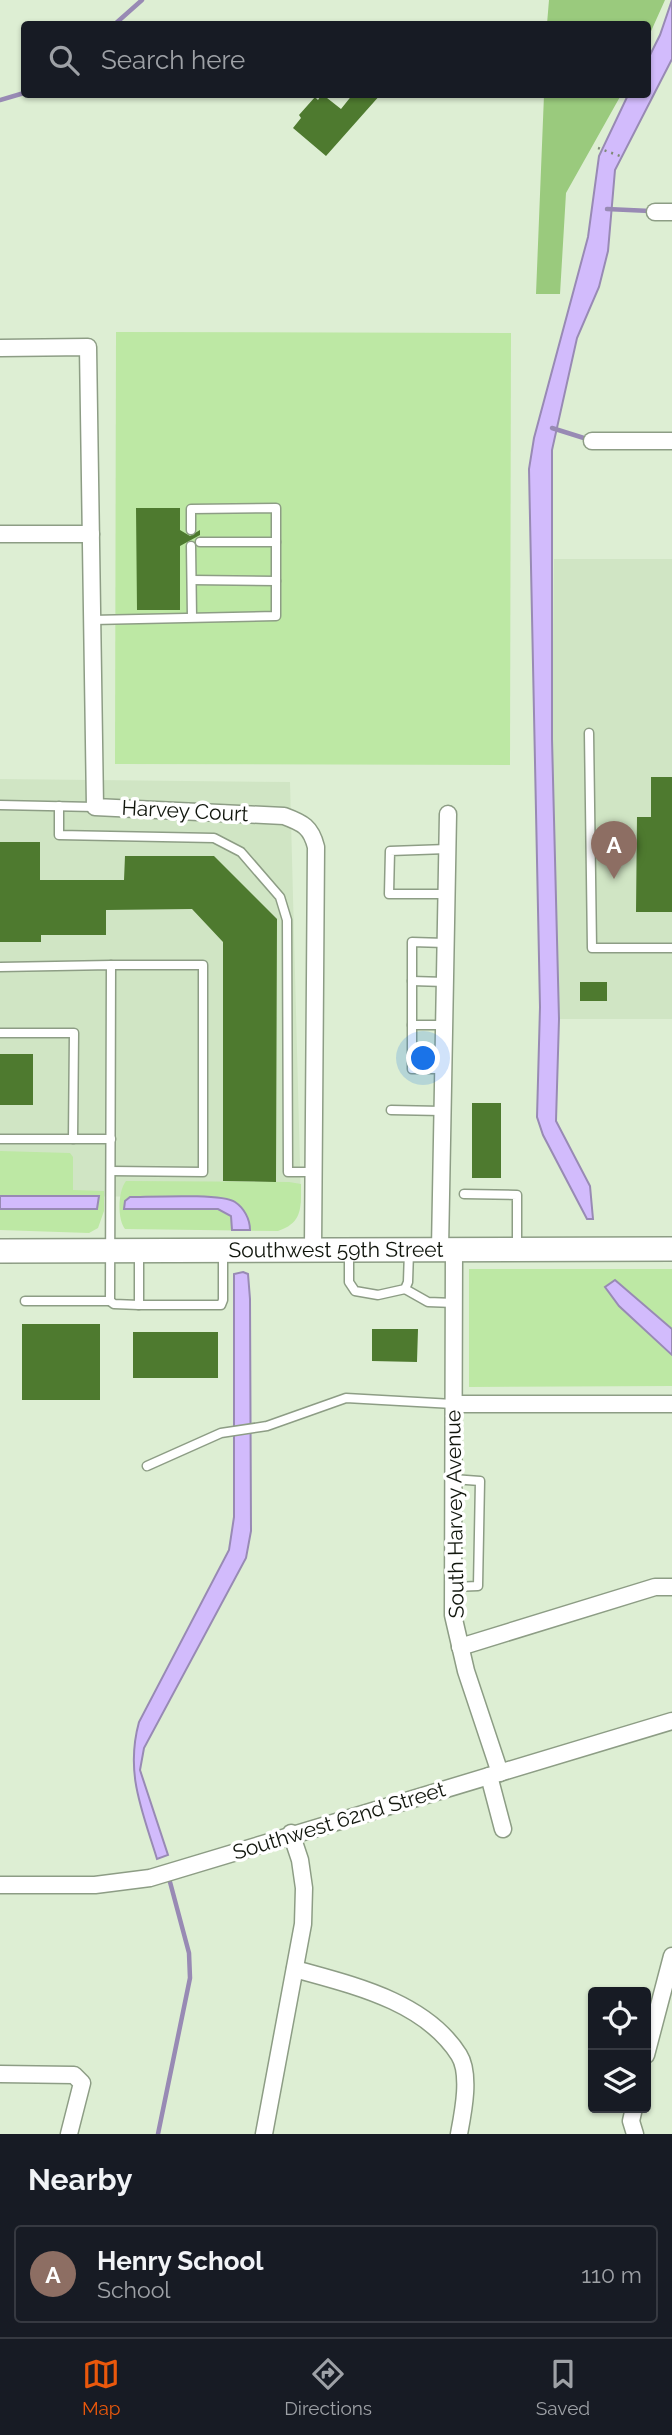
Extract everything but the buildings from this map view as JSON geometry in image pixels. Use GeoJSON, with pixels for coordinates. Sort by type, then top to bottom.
{"type":"FeatureCollection","features":[{"type":"Feature","properties":{"kind":"main road","name":"Southwest 59th Street"},"geometry":{"type":"LineString","coordinates":[[0,1251],[672,1249]]}},
{"type":"Feature","properties":{"kind":"street"},"geometry":{"type":"LineString","coordinates":[[655,212],[672,212]]}},
{"type":"Feature","properties":{"kind":"street","name":"Harvey Court"},"geometry":{"type":"LineString","coordinates":[[0,348],[88,347],[95,807],[285,817],[304,824],[312,832],[316,847],[313,1249]]}},
{"type":"Feature","properties":{"kind":"street"},"geometry":{"type":"LineString","coordinates":[[592,441],[672,441]]}},
{"type":"Feature","properties":{"kind":"street"},"geometry":{"type":"LineString","coordinates":[[0,534],[91,534]]}},
{"type":"Feature","properties":{"kind":"street","name":"South Harvey Avenue"},"geometry":{"type":"LineString","coordinates":[[448,814],[442,1111],[447,1249],[454,1303],[453,1615],[494,1775],[503,1829]]}},
{"type":"Feature","properties":{"kind":"street"},"geometry":{"type":"LineString","coordinates":[[453,1404],[672,1404]]}},
{"type":"Feature","properties":{"kind":"street"},"geometry":{"type":"LineString","coordinates":[[460,1647],[655,1587],[672,1587]]}},
{"type":"Feature","properties":{"kind":"street","name":"Southwest 62nd Street"},"geometry":{"type":"LineString","coordinates":[[0,1885],[95,1885],[150,1878],[291,1833],[672,1721]]}},
{"type":"Feature","properties":{"kind":"street"},"geometry":{"type":"LineString","coordinates":[[264,2134],[303,1924],[304,1888],[300,1860],[291,1833]]}},
{"type":"Feature","properties":{"kind":"street"},"geometry":{"type":"LineString","coordinates":[[647,2050],[672,1956]]}},
{"type":"Feature","properties":{"kind":"street"},"geometry":{"type":"LineString","coordinates":[[295,1969],[379,1993],[425,2020],[460,2056],[466,2092],[459,2134]]}},
{"type":"Feature","properties":{"kind":"street"},"geometry":{"type":"LineString","coordinates":[[0,2074],[74,2075],[82,2083],[69,2134]]}},
{"type":"Feature","properties":{"kind":"street"},"geometry":{"type":"LineString","coordinates":[[633,2113],[631,2121],[635,2134]]}},
{"type":"Feature","properties":{"kind":"lane"},"geometry":{"type":"LineString","coordinates":[[92,620],[276,616],[276,508],[191,509],[191,530]]}},
{"type":"Feature","properties":{"kind":"lane"},"geometry":{"type":"LineString","coordinates":[[201,542],[276,542]]}},
{"type":"Feature","properties":{"kind":"lane"},"geometry":{"type":"LineString","coordinates":[[191,547],[192,617]]}},
{"type":"Feature","properties":{"kind":"lane"},"geometry":{"type":"LineString","coordinates":[[192,580],[276,581]]}},
{"type":"Feature","properties":{"kind":"lane"},"geometry":{"type":"LineString","coordinates":[[589,733],[592,948],[672,948]]}},
{"type":"Feature","properties":{"kind":"lane"},"geometry":{"type":"LineString","coordinates":[[0,805],[95,807]]}},
{"type":"Feature","properties":{"kind":"lane"},"geometry":{"type":"LineString","coordinates":[[60,806],[59,835],[214,838],[241,852],[280,897],[286,920],[288,1172],[314,1172]]}},
{"type":"Feature","properties":{"kind":"lane"},"geometry":{"type":"LineString","coordinates":[[446,894],[389,894],[390,851],[447,849]]}},
{"type":"Feature","properties":{"kind":"lane"},"geometry":{"type":"LineString","coordinates":[[443,1069],[412,1069],[412,942],[445,943]]}},
{"type":"Feature","properties":{"kind":"lane"},"geometry":{"type":"LineString","coordinates":[[110,1301],[111,965]]}},
{"type":"Feature","properties":{"kind":"lane"},"geometry":{"type":"LineString","coordinates":[[0,967],[202,965],[203,1172],[111,1171]]}},
{"type":"Feature","properties":{"kind":"lane"},"geometry":{"type":"LineString","coordinates":[[412,981],[444,982]]}},
{"type":"Feature","properties":{"kind":"lane"},"geometry":{"type":"LineString","coordinates":[[412,1025],[444,1025]]}},
{"type":"Feature","properties":{"kind":"lane"},"geometry":{"type":"LineString","coordinates":[[0,1033],[74,1032],[73,1139]]}},
{"type":"Feature","properties":{"kind":"lane"},"geometry":{"type":"LineString","coordinates":[[391,1110],[442,1111]]}},
{"type":"Feature","properties":{"kind":"lane"},"geometry":{"type":"LineString","coordinates":[[0,1139],[111,1139]]}},
{"type":"Feature","properties":{"kind":"lane"},"geometry":{"type":"LineString","coordinates":[[464,1194],[517,1195],[517,1249]]}},
{"type":"Feature","properties":{"kind":"lane"},"geometry":{"type":"LineString","coordinates":[[349,1249],[349,1282],[355,1291],[378,1296],[405,1289],[428,1302],[454,1303]]}},
{"type":"Feature","properties":{"kind":"lane"},"geometry":{"type":"LineString","coordinates":[[405,1289],[408,1282],[409,1249]]}},
{"type":"Feature","properties":{"kind":"lane"},"geometry":{"type":"LineString","coordinates":[[139,1250],[139,1305]]}},
{"type":"Feature","properties":{"kind":"lane"},"geometry":{"type":"LineString","coordinates":[[25,1301],[221,1305],[223,1250]]}},
{"type":"Feature","properties":{"kind":"lane"},"geometry":{"type":"LineString","coordinates":[[147,1466],[221,1433],[267,1426],[346,1398],[453,1404]]}},
{"type":"Feature","properties":{"kind":"lane"},"geometry":{"type":"LineString","coordinates":[[453,1479],[480,1481],[478,1586],[453,1587]]}},
{"type":"Feature","properties":{"kind":"path"},"geometry":{"type":"LineString","coordinates":[[598,148],[620,156]]}},
{"type":"Feature","properties":{"kind":"shaded area"},"geometry":{"type":"Polygon","coordinates":[[[672,0],[672,59],[615,170],[608,251],[599,287],[577,338],[552,450],[552,739],[559,1019],[556,1121],[590,1186],[593,1219],[587,1219],[543,1135],[537,1117],[540,1007],[529,469],[534,438],[588,237],[599,156],[627,98],[651,98],[651,53],[672,0]]]}},
{"type":"Feature","properties":{"kind":"shaded area"},"geometry":{"type":"Polygon","coordinates":[[[554,559],[672,559],[672,1019],[559,1019],[552,739],[554,559]]]}},
{"type":"Feature","properties":{"kind":"shaded area"},"geometry":{"type":"Polygon","coordinates":[[[0,779],[290,782],[301,1203],[225,1197],[0,1196],[0,779]]]}},
{"type":"Feature","properties":{"kind":"shaded area"},"geometry":{"type":"Polygon","coordinates":[[[0,1196],[99,1196],[97,1209],[0,1209],[0,1196]]]}},
{"type":"Feature","properties":{"kind":"shaded area"},"geometry":{"type":"Polygon","coordinates":[[[201,1196],[228,1199],[244,1211],[250,1230],[232,1230],[231,1216],[218,1209],[124,1209],[125,1201],[130,1197],[201,1196]]]}},
{"type":"Feature","properties":{"kind":"shaded area"},"geometry":{"type":"Polygon","coordinates":[[[234,1274],[248,1274],[250,1299],[251,1531],[246,1558],[144,1748],[140,1770],[168,1855],[157,1859],[137,1791],[135,1741],[139,1722],[229,1550],[234,1517],[234,1274]]]}},
{"type":"Feature","properties":{"kind":"shaded area"},"geometry":{"type":"Polygon","coordinates":[[[615,1280],[672,1329],[672,1355],[619,1306],[605,1287],[615,1280]]]}},
{"type":"Feature","properties":{"kind":"green space"},"geometry":{"type":"Polygon","coordinates":[[[549,0],[665,0],[651,31],[651,21],[547,21],[549,0]]]}},
{"type":"Feature","properties":{"kind":"green space"},"geometry":{"type":"Polygon","coordinates":[[[544,98],[619,98],[566,193],[560,294],[536,294],[544,98]]]}},
{"type":"Feature","properties":{"kind":"green space"},"geometry":{"type":"Polygon","coordinates":[[[116,332],[511,333],[510,765],[115,764],[116,332]]]}},
{"type":"Feature","properties":{"kind":"green space"},"geometry":{"type":"Polygon","coordinates":[[[0,1151],[70,1153],[73,1157],[73,1190],[104,1191],[104,1211],[98,1228],[89,1233],[0,1230],[0,1151]]]}},
{"type":"Feature","properties":{"kind":"green space"},"geometry":{"type":"Polygon","coordinates":[[[126,1181],[301,1184],[299,1213],[292,1224],[278,1231],[125,1229],[119,1205],[126,1181]]]}},
{"type":"Feature","properties":{"kind":"green space"},"geometry":{"type":"Polygon","coordinates":[[[469,1269],[672,1269],[672,1329],[615,1280],[672,1353],[672,1386],[469,1387],[469,1269]]]}},
{"type":"Feature","properties":{"kind":"waterway"},"geometry":{"type":"LineString","coordinates":[[118,21],[142,0]]}},
{"type":"Feature","properties":{"kind":"waterway"},"geometry":{"type":"LineString","coordinates":[[0,100],[21,94]]}},
{"type":"Feature","properties":{"kind":"waterway"},"geometry":{"type":"LineString","coordinates":[[607,209],[650,211]]}},
{"type":"Feature","properties":{"kind":"waterway"},"geometry":{"type":"LineString","coordinates":[[552,428],[587,439]]}},
{"type":"Feature","properties":{"kind":"waterway"},"geometry":{"type":"LineString","coordinates":[[158,2134],[190,1978],[189,1953],[170,1882]]}},
{"type":"Feature","properties":{"kind":"place","name":"Henry School"},"geometry":{"type":"Point","coordinates":[614,879]}}]}
